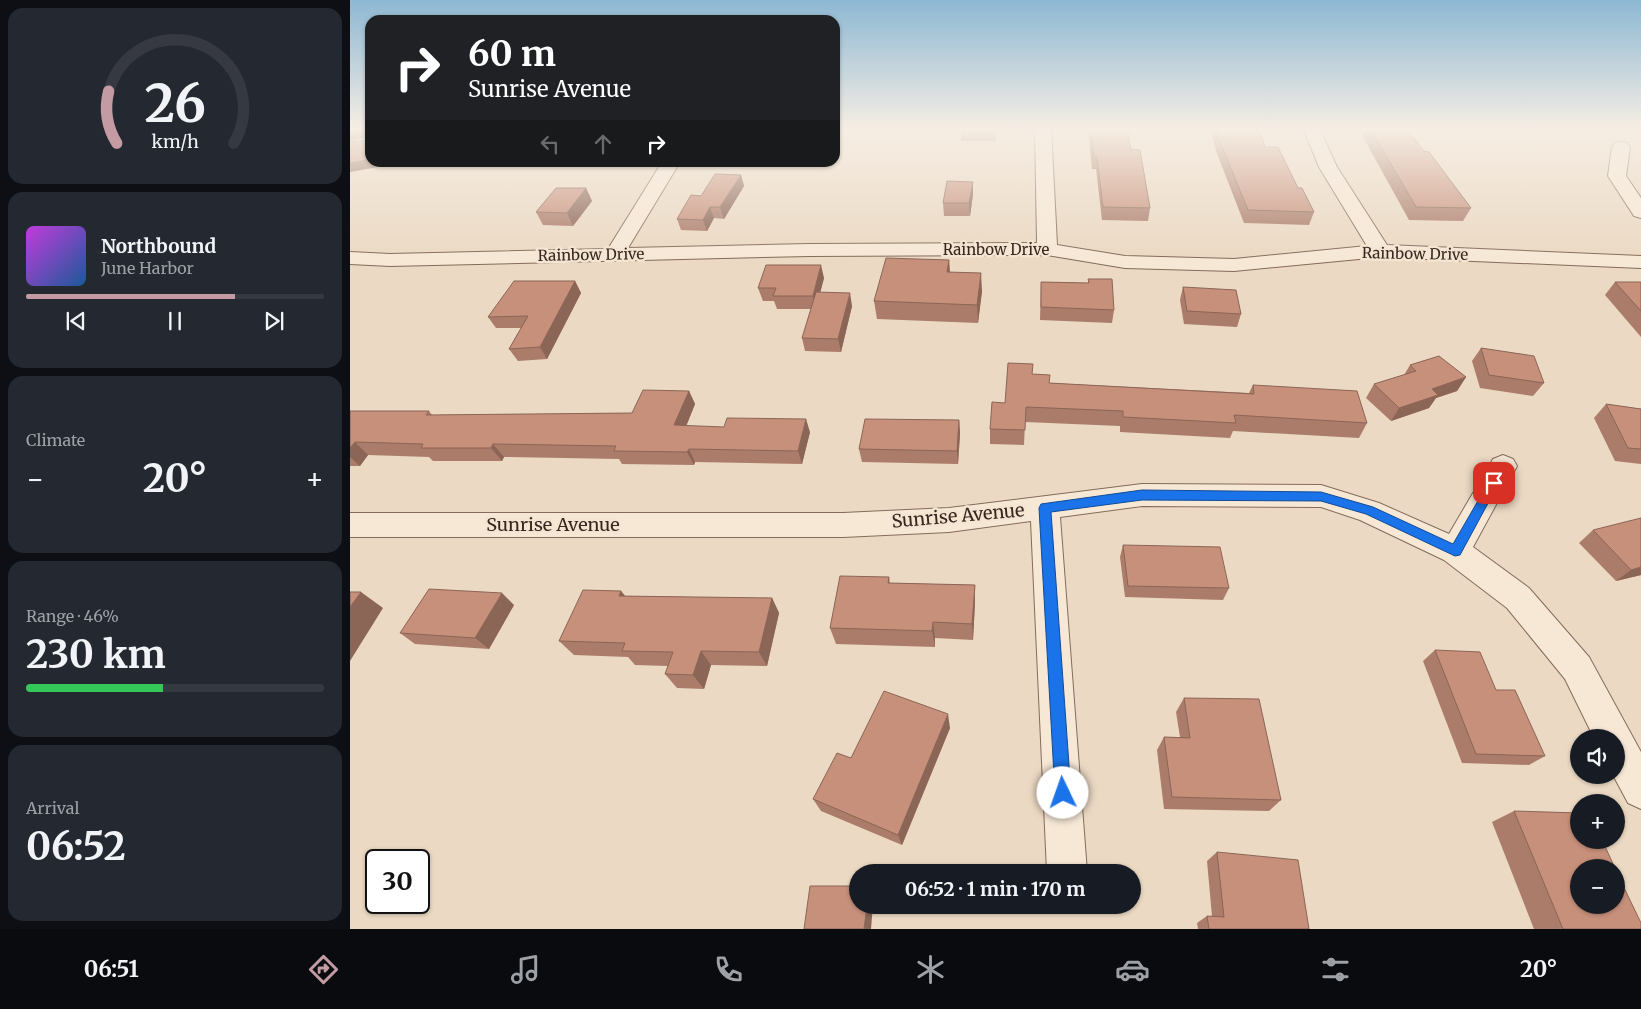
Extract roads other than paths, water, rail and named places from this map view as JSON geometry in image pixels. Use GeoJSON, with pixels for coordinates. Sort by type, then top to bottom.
{"type":"FeatureCollection","features":[{"type":"Feature","properties":{"kind":"street"},"geometry":{"type":"LineString","coordinates":[[614,255],[665,171]]}},
{"type":"Feature","properties":{"kind":"street"},"geometry":{"type":"LineString","coordinates":[[1044,171],[1047,249]]}},
{"type":"Feature","properties":{"kind":"street"},"geometry":{"type":"LineString","coordinates":[[1331,171],[1380,251]]}},
{"type":"Feature","properties":{"kind":"street"},"geometry":{"type":"LineString","coordinates":[[1618,171],[1618,176],[1641,212]]}},
{"type":"Feature","properties":{"kind":"street","name":"Rainbow Drive"},"geometry":{"type":"LineString","coordinates":[[350,258],[390,260],[1047,249],[1125,262],[1234,265],[1380,251],[1641,262]]}},
{"type":"Feature","properties":{"kind":"street"},"geometry":{"type":"LineString","coordinates":[[1455,551],[1503,466]]}},
{"type":"Feature","properties":{"kind":"street","name":"Sunrise Avenue"},"geometry":{"type":"LineString","coordinates":[[350,525],[843,525],[948,520],[1142,495],[1321,496],[1369,510],[1455,551],[1524,605],[1577,668],[1608,729]]}},
{"type":"Feature","properties":{"kind":"street"},"geometry":{"type":"LineString","coordinates":[[1045,508],[1067,864]]}},
{"type":"Feature","properties":{"kind":"street"},"geometry":{"type":"LineString","coordinates":[[1625,760],[1641,790]]}}]}
